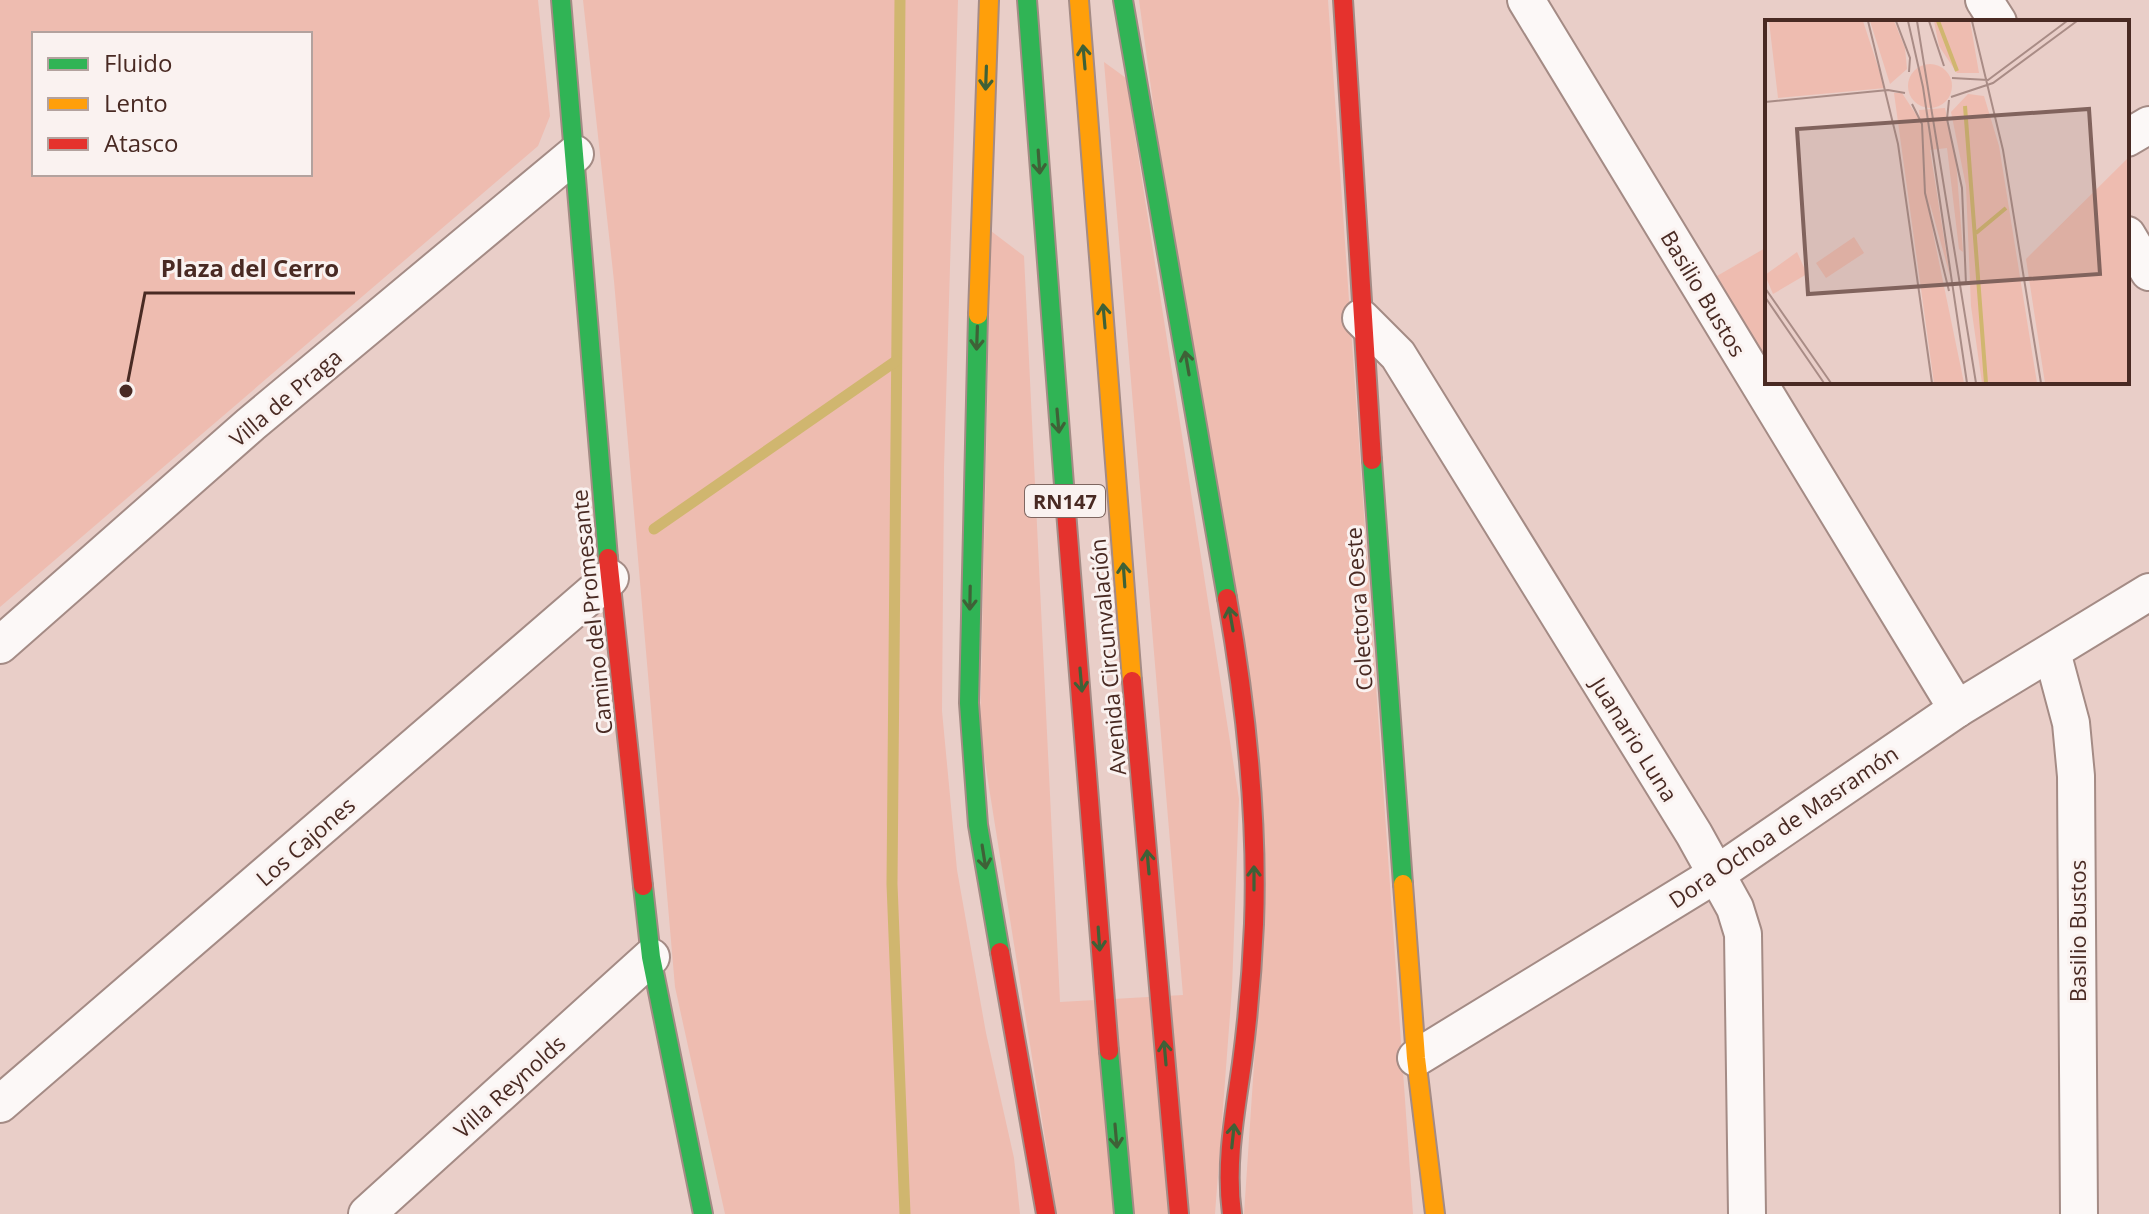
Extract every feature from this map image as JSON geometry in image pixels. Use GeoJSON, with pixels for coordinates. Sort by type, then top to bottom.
{"type":"FeatureCollection","features":[{"type":"Feature","properties":{"kind":"main road","name":"Camino del Promesante"},"geometry":{"type":"LineString","coordinates":[[561,0],[610,578],[651,957],[703,1214]]}},
{"type":"Feature","properties":{"kind":"main road"},"geometry":{"type":"LineString","coordinates":[[989,0],[972,494],[969,703],[978,825],[1046,1214]]}},
{"type":"Feature","properties":{"kind":"main road","name":"Avenida Circunvalación"},"geometry":{"type":"LineString","coordinates":[[1027,0],[1104,1002],[1124,1214]]}},
{"type":"Feature","properties":{"kind":"main road","name":"Avenida Circunvalación"},"geometry":{"type":"LineString","coordinates":[[1079,0],[1133,696],[1179,1214]]}},
{"type":"Feature","properties":{"kind":"main road"},"geometry":{"type":"LineString","coordinates":[[1123,0],[1242,683],[1254,818],[1254,924],[1247,1026],[1231,1152],[1229,1191],[1232,1214]]}},
{"type":"Feature","properties":{"kind":"main road","name":"Colectora Oeste"},"geometry":{"type":"LineString","coordinates":[[1348,3],[1361,318],[1416,1058],[1435,1214]]}},
{"type":"Feature","properties":{"kind":"street","name":"Basilio Bustos"},"geometry":{"type":"LineString","coordinates":[[1526,0],[1957,709]]}},
{"type":"Feature","properties":{"kind":"street"},"geometry":{"type":"LineString","coordinates":[[1984,0],[1997,20]]}},
{"type":"Feature","properties":{"kind":"street"},"geometry":{"type":"LineString","coordinates":[[2129,137],[2149,125]]}},
{"type":"Feature","properties":{"kind":"street","name":"Villa de Praga"},"geometry":{"type":"LineString","coordinates":[[0,645],[251,424],[575,154]]}},
{"type":"Feature","properties":{"kind":"street"},"geometry":{"type":"LineString","coordinates":[[2129,238],[2149,272]]}},
{"type":"Feature","properties":{"kind":"street","name":"Juanario Luna"},"geometry":{"type":"LineString","coordinates":[[1361,318],[1398,355],[1718,873],[1735,908],[1743,934],[1747,1214]]}},
{"type":"Feature","properties":{"kind":"street","name":"Los Cajones"},"geometry":{"type":"LineString","coordinates":[[0,1104],[610,578]]}},
{"type":"Feature","properties":{"kind":"street","name":"Dora Ochoa de Masramón"},"geometry":{"type":"LineString","coordinates":[[1416,1058],[1718,873],[1957,709],[2149,592]]}},
{"type":"Feature","properties":{"kind":"street","name":"Basilio Bustos"},"geometry":{"type":"LineString","coordinates":[[2052,652],[2071,723],[2076,776],[2079,1214]]}},
{"type":"Feature","properties":{"kind":"street","name":"Villa Reynolds"},"geometry":{"type":"LineString","coordinates":[[367,1214],[651,957]]}},
{"type":"Feature","properties":{"kind":"shaded area"},"geometry":{"type":"Polygon","coordinates":[[[0,0],[538,0],[550,116],[538,146],[0,607],[0,0]]]}},
{"type":"Feature","properties":{"kind":"shaded area"},"geometry":{"type":"Polygon","coordinates":[[[583,0],[958,0],[944,467],[942,711],[957,870],[986,1033],[1014,1158],[1020,1214],[725,1214],[675,987],[614,281],[583,0]]]}},
{"type":"Feature","properties":{"kind":"shaded area"},"geometry":{"type":"Polygon","coordinates":[[[1139,0],[1328,0],[1413,1214],[1244,1214],[1264,915],[1139,0]]]}},
{"type":"Feature","properties":{"kind":"shaded area"},"geometry":{"type":"Polygon","coordinates":[[[1104,62],[1126,78],[1239,799],[1232,988],[1215,1214],[1057,1214],[980,731],[991,231],[1024,256],[1060,1002],[1183,995],[1104,62]]]}},
{"type":"Feature","properties":{"kind":"shaded area"},"geometry":{"type":"Polygon","coordinates":[[[1765,248],[1765,360],[1717,276],[1765,248]]]}},
{"type":"Feature","properties":{"kind":"waterway"},"geometry":{"type":"LineString","coordinates":[[900,0],[892,884],[905,1214]]}},
{"type":"Feature","properties":{"kind":"waterway"},"geometry":{"type":"LineString","coordinates":[[654,529],[896,361]]}},
{"type":"Feature","properties":{"kind":"traffic: fast"},"geometry":{"type":"LineString","coordinates":[[561,0],[608,558]]}},
{"type":"Feature","properties":{"kind":"traffic: fast"},"geometry":{"type":"LineString","coordinates":[[1027,0],[1066,511]]}},
{"type":"Feature","properties":{"kind":"traffic: fast"},"geometry":{"type":"LineString","coordinates":[[1123,0],[1227,598]]}},
{"type":"Feature","properties":{"kind":"traffic: fast"},"geometry":{"type":"LineString","coordinates":[[978,315],[969,703],[978,825],[1000,952]]}},
{"type":"Feature","properties":{"kind":"traffic: fast"},"geometry":{"type":"LineString","coordinates":[[1372,460],[1403,884]]}},
{"type":"Feature","properties":{"kind":"traffic: fast"},"geometry":{"type":"LineString","coordinates":[[643,886],[651,957],[703,1214]]}},
{"type":"Feature","properties":{"kind":"traffic: fast"},"geometry":{"type":"LineString","coordinates":[[1109,1051],[1124,1214]]}},
{"type":"Feature","properties":{"kind":"traffic: slow"},"geometry":{"type":"LineString","coordinates":[[978,315],[989,0]]}},
{"type":"Feature","properties":{"kind":"traffic: slow"},"geometry":{"type":"LineString","coordinates":[[1079,0],[1132,681]]}},
{"type":"Feature","properties":{"kind":"traffic: slow"},"geometry":{"type":"LineString","coordinates":[[1403,884],[1416,1058],[1435,1214]]}},
{"type":"Feature","properties":{"kind":"traffic: jam"},"geometry":{"type":"LineString","coordinates":[[1343,0],[1372,460]]}},
{"type":"Feature","properties":{"kind":"traffic: jam"},"geometry":{"type":"LineString","coordinates":[[1066,511],[1109,1051]]}},
{"type":"Feature","properties":{"kind":"traffic: jam"},"geometry":{"type":"LineString","coordinates":[[608,558],[643,886]]}},
{"type":"Feature","properties":{"kind":"traffic: jam"},"geometry":{"type":"LineString","coordinates":[[1227,598],[1249,761],[1255,883],[1250,994],[1230,1157],[1232,1214]]}},
{"type":"Feature","properties":{"kind":"traffic: jam"},"geometry":{"type":"LineString","coordinates":[[1132,681],[1179,1214]]}},
{"type":"Feature","properties":{"kind":"traffic: jam"},"geometry":{"type":"LineString","coordinates":[[1000,952],[1046,1214]]}},
{"type":"Feature","properties":{"kind":"place","name":"Plaza del Cerro"},"geometry":{"type":"Point","coordinates":[126,391]}}]}
